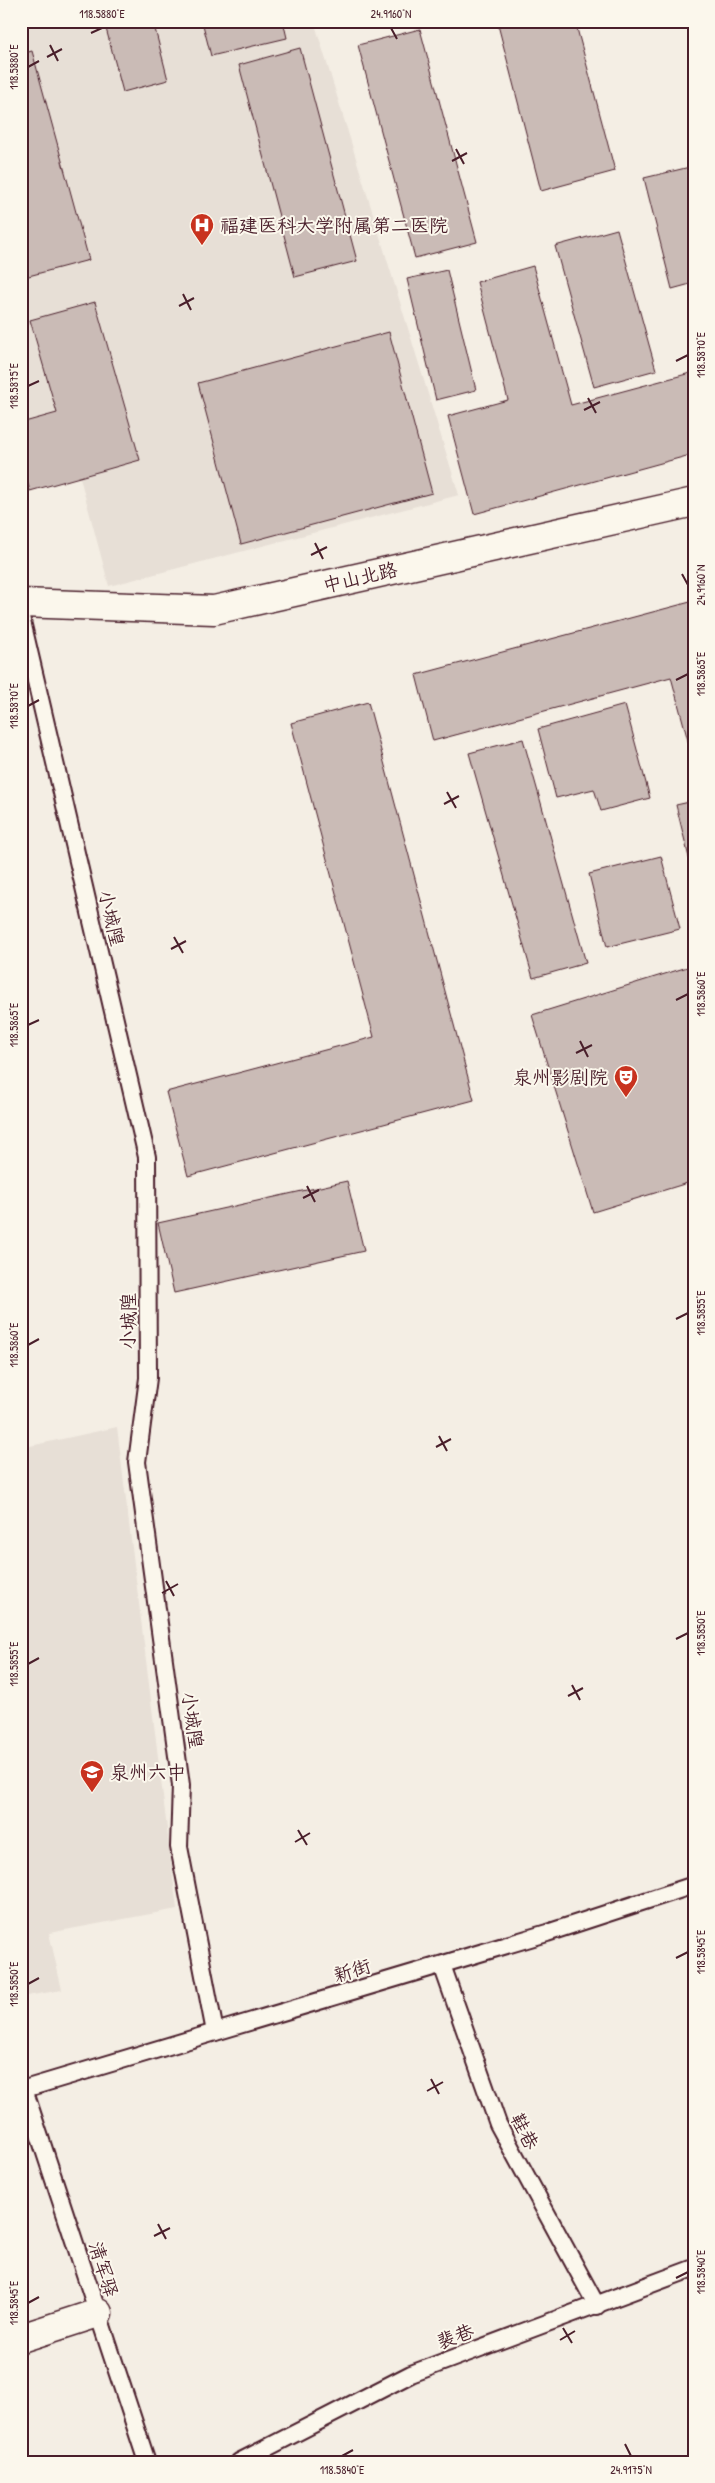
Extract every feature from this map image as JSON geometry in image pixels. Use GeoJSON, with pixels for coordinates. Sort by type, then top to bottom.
{"type":"FeatureCollection","features":[{"type":"Feature","properties":{"kind":"street","name":"中山北路"},"geometry":{"type":"LineString","coordinates":[[21,603],[214,610],[694,502]]}},
{"type":"Feature","properties":{"kind":"street"},"geometry":{"type":"LineString","coordinates":[[21,2338],[98,2312]]}},
{"type":"Feature","properties":{"kind":"lane","name":"小城隍"},"geometry":{"type":"LineString","coordinates":[[21,617],[147,1157],[148,1378],[137,1462],[182,1785],[179,1847],[216,2032]]}},
{"type":"Feature","properties":{"kind":"lane","name":"新街"},"geometry":{"type":"LineString","coordinates":[[22,2090],[442,1965],[694,1885]]}},
{"type":"Feature","properties":{"kind":"lane","name":"鞋巷"},"geometry":{"type":"LineString","coordinates":[[442,1965],[498,2124],[596,2306]]}},
{"type":"Feature","properties":{"kind":"lane","name":"清军驿"},"geometry":{"type":"LineString","coordinates":[[22,2090],[147,2462]]}},
{"type":"Feature","properties":{"kind":"lane","name":"裴巷"},"geometry":{"type":"LineString","coordinates":[[239,2462],[411,2374],[694,2268]]}},
{"type":"Feature","properties":{"kind":"shaded area","name":"福建医科大学附属第二医院"},"geometry":{"type":"Polygon","coordinates":[[[21,21],[314,21],[459,495],[109,586],[78,470],[21,485],[21,21]]]}},
{"type":"Feature","properties":{"kind":"shaded area","name":"泉州六中"},"geometry":{"type":"Polygon","coordinates":[[[117,1427],[177,1909],[49,1933],[62,1990],[21,1997],[21,1448],[117,1427]]]}},
{"type":"Feature","properties":{"kind":"building"},"geometry":{"type":"Polygon","coordinates":[[[104,21],[153,21],[168,80],[123,92],[104,21]]]}},
{"type":"Feature","properties":{"kind":"building"},"geometry":{"type":"Polygon","coordinates":[[[202,21],[283,21],[287,38],[211,56],[202,21]]]}},
{"type":"Feature","properties":{"kind":"building"},"geometry":{"type":"Polygon","coordinates":[[[497,21],[575,21],[615,171],[541,191],[497,21]]]}},
{"type":"Feature","properties":{"kind":"building"},"geometry":{"type":"Polygon","coordinates":[[[420,29],[477,242],[415,258],[358,45],[420,29]]]}},
{"type":"Feature","properties":{"kind":"building"},"geometry":{"type":"Polygon","coordinates":[[[300,48],[357,261],[295,277],[239,65],[300,48]]]}},
{"type":"Feature","properties":{"kind":"building"},"geometry":{"type":"Polygon","coordinates":[[[32,51],[89,260],[21,278],[21,54],[32,51]]]}},
{"type":"Feature","properties":{"kind":"building"},"geometry":{"type":"Polygon","coordinates":[[[694,166],[694,283],[672,289],[644,178],[694,166]]]}},
{"type":"Feature","properties":{"kind":"building"},"geometry":{"type":"Polygon","coordinates":[[[617,229],[656,370],[594,387],[555,246],[617,229]]]}},
{"type":"Feature","properties":{"kind":"building"},"geometry":{"type":"Polygon","coordinates":[[[533,266],[571,405],[694,372],[694,454],[474,514],[448,416],[508,400],[477,282],[533,266]]]}},
{"type":"Feature","properties":{"kind":"building"},"geometry":{"type":"Polygon","coordinates":[[[447,270],[476,390],[436,400],[407,279],[447,270]]]}},
{"type":"Feature","properties":{"kind":"building"},"geometry":{"type":"Polygon","coordinates":[[[95,302],[140,460],[30,491],[21,460],[21,423],[57,413],[30,320],[95,302]]]}},
{"type":"Feature","properties":{"kind":"building"},"geometry":{"type":"Polygon","coordinates":[[[389,332],[432,493],[241,544],[198,383],[389,332]]]}},
{"type":"Feature","properties":{"kind":"building"},"geometry":{"type":"Polygon","coordinates":[[[694,601],[694,752],[691,752],[671,677],[433,741],[416,675],[694,601]]]}},
{"type":"Feature","properties":{"kind":"building"},"geometry":{"type":"Polygon","coordinates":[[[368,702],[474,1100],[188,1176],[166,1092],[374,1037],[291,723],[368,702]]]}},
{"type":"Feature","properties":{"kind":"building"},"geometry":{"type":"Polygon","coordinates":[[[625,705],[650,798],[601,811],[594,789],[556,798],[538,729],[625,705]]]}},
{"type":"Feature","properties":{"kind":"building"},"geometry":{"type":"Polygon","coordinates":[[[523,739],[586,963],[533,978],[469,753],[523,739]]]}},
{"type":"Feature","properties":{"kind":"building"},"geometry":{"type":"Polygon","coordinates":[[[694,801],[694,878],[676,805],[694,801]]]}},
{"type":"Feature","properties":{"kind":"building"},"geometry":{"type":"Polygon","coordinates":[[[661,856],[680,929],[607,947],[589,874],[661,856]]]}},
{"type":"Feature","properties":{"kind":"building","name":"泉州影剧院"},"geometry":{"type":"Polygon","coordinates":[[[694,965],[694,1181],[593,1212],[532,1015],[694,965]]]}},
{"type":"Feature","properties":{"kind":"building"},"geometry":{"type":"Polygon","coordinates":[[[347,1181],[364,1251],[174,1293],[158,1223],[347,1181]]]}},
{"type":"Feature","properties":{"kind":"place","name":"福建医科大学附属第二医院"},"geometry":{"type":"Point","coordinates":[202,246]}},
{"type":"Feature","properties":{"kind":"place","name":"泉州影剧院"},"geometry":{"type":"Point","coordinates":[626,1098]}},
{"type":"Feature","properties":{"kind":"place","name":"泉州六中"},"geometry":{"type":"Point","coordinates":[92,1793]}}]}
